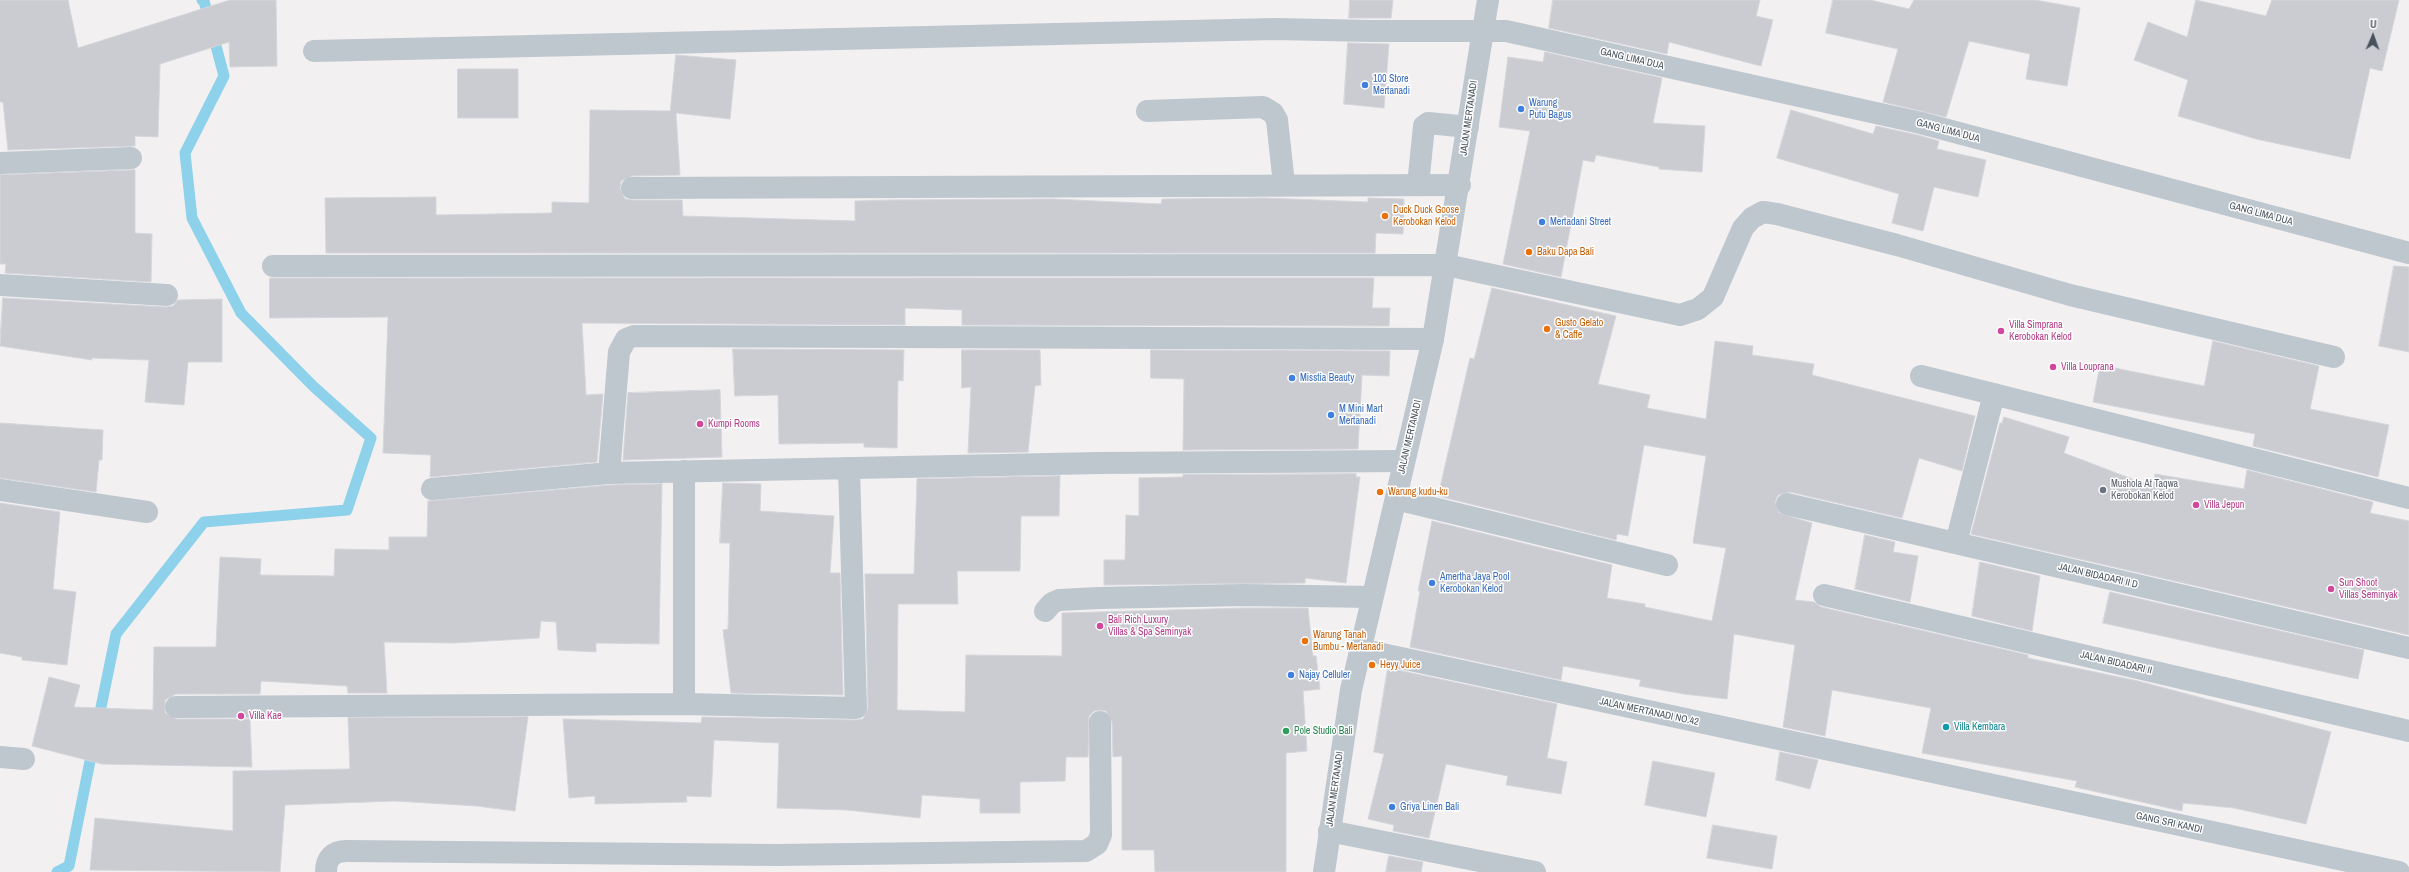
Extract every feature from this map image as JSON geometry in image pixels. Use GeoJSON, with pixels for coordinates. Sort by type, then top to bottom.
{"type":"FeatureCollection","features":[{"type":"Feature","properties":{"kind":"street","name":"JALAN MERTANADI"},"geometry":{"type":"LineString","coordinates":[[1324,872],[1342,740],[1359,649],[1433,339],[1460,185],[1482,31],[1488,0]]}},
{"type":"Feature","properties":{"kind":"street","name":"GANG LIMA DUA"},"geometry":{"type":"LineString","coordinates":[[314,51],[1275,29],[1372,32],[1506,31],[1921,123],[2409,253]]}},
{"type":"Feature","properties":{"kind":"street"},"geometry":{"type":"LineString","coordinates":[[1148,111],[1264,108],[1273,113],[1277,120],[1284,184]]}},
{"type":"Feature","properties":{"kind":"street"},"geometry":{"type":"LineString","coordinates":[[1418,185],[1424,126],[1428,123],[1468,127]]}},
{"type":"Feature","properties":{"kind":"street"},"geometry":{"type":"LineString","coordinates":[[0,163],[132,158]]}},
{"type":"Feature","properties":{"kind":"street"},"geometry":{"type":"LineString","coordinates":[[632,188],[1284,184],[1460,185]]}},
{"type":"Feature","properties":{"kind":"street"},"geometry":{"type":"LineString","coordinates":[[274,266],[1446,265],[1680,315],[1698,309],[1713,297],[1742,228],[1752,218],[1763,212],[1777,214],[1897,245],[2077,296],[2334,357]]}},
{"type":"Feature","properties":{"kind":"street"},"geometry":{"type":"LineString","coordinates":[[0,285],[167,295]]}},
{"type":"Feature","properties":{"kind":"street"},"geometry":{"type":"LineString","coordinates":[[609,473],[619,352],[626,339],[634,336],[1433,339]]}},
{"type":"Feature","properties":{"kind":"street"},"geometry":{"type":"LineString","coordinates":[[1921,376],[2409,498]]}},
{"type":"Feature","properties":{"kind":"street"},"geometry":{"type":"LineString","coordinates":[[1956,543],[1994,394]]}},
{"type":"Feature","properties":{"kind":"street"},"geometry":{"type":"LineString","coordinates":[[432,488],[609,473],[849,468],[1404,461]]}},
{"type":"Feature","properties":{"kind":"street"},"geometry":{"type":"LineString","coordinates":[[176,707],[684,704],[856,708],[849,468]]}},
{"type":"Feature","properties":{"kind":"street"},"geometry":{"type":"LineString","coordinates":[[684,472],[684,704]]}},
{"type":"Feature","properties":{"kind":"street"},"geometry":{"type":"LineString","coordinates":[[0,490],[147,512]]}},
{"type":"Feature","properties":{"kind":"street"},"geometry":{"type":"LineString","coordinates":[[1396,499],[1668,565]]}},
{"type":"Feature","properties":{"kind":"street","name":"JALAN BIDADARI II D"},"geometry":{"type":"LineString","coordinates":[[1787,504],[2409,648]]}},
{"type":"Feature","properties":{"kind":"street"},"geometry":{"type":"LineString","coordinates":[[1045,611],[1052,603],[1059,600],[1099,598],[1244,595],[1372,597]]}},
{"type":"Feature","properties":{"kind":"street","name":"JALAN BIDADARI II"},"geometry":{"type":"LineString","coordinates":[[1824,595],[2409,731]]}},
{"type":"Feature","properties":{"kind":"street","name":"JALAN MERTANADI NO.42"},"geometry":{"type":"LineString","coordinates":[[1359,649],[1938,775]]}},
{"type":"Feature","properties":{"kind":"street"},"geometry":{"type":"LineString","coordinates":[[326,872],[326,865],[333,854],[338,851],[348,850],[777,855],[1086,851],[1097,844],[1101,835],[1100,722]]}},
{"type":"Feature","properties":{"kind":"street"},"geometry":{"type":"LineString","coordinates":[[0,757],[24,759]]}},
{"type":"Feature","properties":{"kind":"street","name":"GANG SRI KANDI"},"geometry":{"type":"LineString","coordinates":[[1938,775],[2399,872]]}},
{"type":"Feature","properties":{"kind":"street"},"geometry":{"type":"LineString","coordinates":[[1329,831],[1535,872]]}},
{"type":"Feature","properties":{"kind":"building"},"geometry":{"type":"Polygon","coordinates":[[[0,0],[68,0],[78,48],[230,0],[276,0],[277,66],[230,67],[229,42],[160,64],[158,137],[135,136],[135,146],[8,150],[3,102],[0,102],[0,0]]]}},
{"type":"Feature","properties":{"kind":"building"},"geometry":{"type":"Polygon","coordinates":[[[1350,0],[1393,0],[1391,18],[1349,18],[1350,0]]]}},
{"type":"Feature","properties":{"kind":"building"},"geometry":{"type":"Polygon","coordinates":[[[1553,0],[1760,0],[1756,16],[1773,20],[1761,66],[1669,42],[1667,54],[1549,28],[1553,0]]]}},
{"type":"Feature","properties":{"kind":"building"},"geometry":{"type":"Polygon","coordinates":[[[1833,0],[1870,0],[1909,9],[1914,0],[2035,0],[2080,8],[2067,86],[2026,79],[2030,54],[1969,41],[1946,117],[1883,102],[1898,49],[1826,33],[1833,0]]]}},
{"type":"Feature","properties":{"kind":"building"},"geometry":{"type":"Polygon","coordinates":[[[2196,0],[2266,16],[2272,0],[2399,0],[2382,71],[2370,68],[2350,159],[2256,139],[2178,116],[2188,80],[2134,60],[2148,22],[2187,37],[2196,0]]]}},
{"type":"Feature","properties":{"kind":"building","name":"100 Store Mertanadi"},"geometry":{"type":"Polygon","coordinates":[[[1348,43],[1389,44],[1384,108],[1344,104],[1348,43]]]}},
{"type":"Feature","properties":{"kind":"building"},"geometry":{"type":"Polygon","coordinates":[[[1545,52],[1662,78],[1653,123],[1705,126],[1702,172],[1659,169],[1659,167],[1596,155],[1594,162],[1583,160],[1561,277],[1503,264],[1530,131],[1499,127],[1508,57],[1543,62],[1545,52]]]}},
{"type":"Feature","properties":{"kind":"building"},"geometry":{"type":"Polygon","coordinates":[[[676,55],[736,60],[730,119],[676,113],[680,175],[632,176],[621,181],[620,188],[625,199],[682,200],[683,216],[855,221],[855,201],[891,200],[1053,199],[1161,204],[1162,199],[1265,198],[1368,202],[1368,198],[1404,199],[1403,234],[1376,233],[1375,253],[326,253],[325,198],[436,197],[436,215],[552,213],[552,202],[589,203],[590,110],[670,111],[676,55]]]}},
{"type":"Feature","properties":{"kind":"building"},"geometry":{"type":"Polygon","coordinates":[[[458,69],[518,69],[518,118],[458,118],[458,69]]]}},
{"type":"Feature","properties":{"kind":"building"},"geometry":{"type":"Polygon","coordinates":[[[1791,110],[1873,134],[1876,126],[1918,135],[1939,141],[1937,149],[1986,160],[1978,197],[1934,187],[1923,231],[1892,223],[1899,194],[1777,158],[1791,110]]]}},
{"type":"Feature","properties":{"kind":"building"},"geometry":{"type":"Polygon","coordinates":[[[135,170],[135,233],[152,234],[151,282],[5,273],[6,264],[0,264],[0,175],[135,170]]]}},
{"type":"Feature","properties":{"kind":"building"},"geometry":{"type":"Polygon","coordinates":[[[2394,266],[2409,267],[2409,352],[2379,346],[2394,266]]]}},
{"type":"Feature","properties":{"kind":"building"},"geometry":{"type":"Polygon","coordinates":[[[270,278],[1374,278],[1372,308],[1390,308],[1389,326],[962,325],[962,310],[905,308],[905,325],[582,323],[586,395],[603,394],[597,462],[430,477],[431,455],[383,453],[388,317],[270,318],[270,278]]]}},
{"type":"Feature","properties":{"kind":"building"},"geometry":{"type":"Polygon","coordinates":[[[1492,288],[1616,316],[1598,384],[1650,395],[1647,408],[1706,419],[1715,341],[1753,346],[1752,355],[1814,364],[1812,375],[1975,416],[1962,471],[1919,458],[1902,518],[1790,492],[1778,495],[1775,502],[1779,513],[1812,523],[1795,600],[1814,602],[1821,607],[2028,655],[2028,658],[2138,681],[2331,732],[2306,824],[2234,808],[2183,803],[2182,811],[2075,787],[2077,781],[1922,753],[1931,708],[1832,690],[1825,736],[1783,727],[1795,645],[1734,634],[1727,699],[1684,694],[1639,686],[1641,680],[1563,666],[1561,680],[1410,647],[1420,591],[1418,591],[1432,521],[1612,565],[1607,598],[1645,604],[1645,607],[1712,621],[1726,548],[1693,543],[1706,456],[1644,445],[1628,536],[1617,534],[1616,540],[1438,496],[1470,358],[1474,359],[1492,288]]]}},
{"type":"Feature","properties":{"kind":"building"},"geometry":{"type":"Polygon","coordinates":[[[3,298],[166,307],[173,306],[178,300],[222,299],[222,362],[188,362],[184,405],[145,402],[149,360],[92,358],[92,360],[0,346],[3,298]]]}},
{"type":"Feature","properties":{"kind":"building"},"geometry":{"type":"Polygon","coordinates":[[[2213,341],[2319,366],[2310,409],[2389,425],[2378,477],[2253,446],[2255,434],[2093,402],[2100,365],[2204,386],[2213,341]]]}},
{"type":"Feature","properties":{"kind":"building"},"geometry":{"type":"Polygon","coordinates":[[[733,349],[904,350],[903,381],[898,380],[897,448],[864,447],[864,443],[779,444],[778,395],[735,396],[733,349]]]}},
{"type":"Feature","properties":{"kind":"building"},"geometry":{"type":"Polygon","coordinates":[[[962,350],[1040,350],[1041,385],[1035,386],[1028,452],[968,453],[971,387],[962,388],[962,350]]]}},
{"type":"Feature","properties":{"kind":"building"},"geometry":{"type":"Polygon","coordinates":[[[1151,350],[1390,351],[1389,376],[1362,375],[1358,449],[1183,450],[1184,379],[1151,378],[1151,350]]]}},
{"type":"Feature","properties":{"kind":"building"},"geometry":{"type":"Polygon","coordinates":[[[720,390],[722,457],[623,460],[628,393],[720,390]]]}},
{"type":"Feature","properties":{"kind":"building"},"geometry":{"type":"Polygon","coordinates":[[[2004,417],[2069,437],[2064,453],[2153,487],[2155,474],[2244,489],[2247,470],[2373,502],[2370,513],[2409,521],[2409,635],[1971,534],[2000,423],[2002,423],[2004,417]]]}},
{"type":"Feature","properties":{"kind":"building"},"geometry":{"type":"Polygon","coordinates":[[[0,423],[103,430],[102,460],[99,460],[96,492],[0,478],[0,423]]]}},
{"type":"Feature","properties":{"kind":"building"},"geometry":{"type":"Polygon","coordinates":[[[1356,474],[1356,477],[1360,477],[1346,583],[1305,578],[1305,583],[1104,585],[1104,560],[1125,560],[1126,515],[1139,516],[1139,478],[1183,477],[1183,475],[1356,474]]]}},
{"type":"Feature","properties":{"kind":"building"},"geometry":{"type":"Polygon","coordinates":[[[1060,476],[1059,516],[1021,516],[1020,571],[957,571],[958,604],[898,604],[897,710],[965,712],[966,655],[1062,656],[1062,613],[1244,608],[1308,608],[1313,656],[1316,656],[1320,689],[1303,691],[1307,751],[1286,753],[1286,872],[1155,872],[1154,850],[1122,850],[1122,756],[1113,757],[1112,722],[1106,711],[1100,710],[1094,711],[1089,716],[1088,757],[1066,757],[1065,781],[1020,782],[1020,813],[980,813],[980,799],[922,795],[920,818],[847,810],[777,808],[779,743],[714,740],[711,797],[686,796],[687,802],[595,804],[595,796],[569,798],[563,719],[701,723],[702,717],[863,719],[868,708],[865,574],[914,574],[917,479],[1060,476]]]}},
{"type":"Feature","properties":{"kind":"building"},"geometry":{"type":"Polygon","coordinates":[[[723,483],[761,484],[760,511],[834,516],[830,573],[840,573],[843,695],[731,693],[723,630],[728,629],[730,543],[720,543],[723,483]]]}},
{"type":"Feature","properties":{"kind":"building"},"geometry":{"type":"Polygon","coordinates":[[[662,484],[659,644],[596,643],[596,652],[558,650],[556,622],[541,621],[539,638],[454,643],[384,642],[387,693],[348,693],[347,686],[261,681],[260,694],[176,694],[165,700],[165,713],[176,719],[250,719],[252,767],[102,764],[32,746],[49,677],[80,685],[74,707],[153,710],[154,647],[216,647],[220,557],[261,559],[260,575],[334,576],[335,549],[389,550],[389,537],[427,537],[428,501],[610,485],[662,484]]]}},
{"type":"Feature","properties":{"kind":"building"},"geometry":{"type":"Polygon","coordinates":[[[0,503],[60,512],[53,589],[76,592],[67,665],[22,660],[22,657],[0,653],[0,503]]]}},
{"type":"Feature","properties":{"kind":"building"},"geometry":{"type":"Polygon","coordinates":[[[1865,535],[1895,542],[1893,552],[1918,556],[1910,602],[1855,589],[1865,535]]]}},
{"type":"Feature","properties":{"kind":"building"},"geometry":{"type":"Polygon","coordinates":[[[1980,562],[2040,576],[2032,631],[1972,616],[1980,562]]]}},
{"type":"Feature","properties":{"kind":"building"},"geometry":{"type":"Polygon","coordinates":[[[2110,592],[2364,650],[2358,679],[2103,623],[2110,592]]]}},
{"type":"Feature","properties":{"kind":"building"},"geometry":{"type":"Polygon","coordinates":[[[1388,668],[1557,704],[1547,758],[1567,762],[1561,794],[1506,785],[1508,776],[1446,764],[1429,838],[1393,831],[1394,825],[1368,819],[1384,754],[1374,752],[1388,668]]]}},
{"type":"Feature","properties":{"kind":"building"},"geometry":{"type":"Polygon","coordinates":[[[528,717],[515,811],[477,806],[395,801],[285,805],[280,872],[90,870],[95,818],[233,831],[233,771],[350,769],[348,718],[528,717]]]}},
{"type":"Feature","properties":{"kind":"building"},"geometry":{"type":"Polygon","coordinates":[[[1780,752],[1818,760],[1810,789],[1776,780],[1780,752]]]}},
{"type":"Feature","properties":{"kind":"building"},"geometry":{"type":"Polygon","coordinates":[[[1653,761],[1715,773],[1706,817],[1645,805],[1653,761]]]}},
{"type":"Feature","properties":{"kind":"building"},"geometry":{"type":"Polygon","coordinates":[[[1713,825],[1777,836],[1772,869],[1707,858],[1713,825]]]}},
{"type":"Feature","properties":{"kind":"building"},"geometry":{"type":"Polygon","coordinates":[[[1389,856],[1423,862],[1421,872],[1386,872],[1389,856]]]}},
{"type":"Feature","properties":{"kind":"waterway"},"geometry":{"type":"LineString","coordinates":[[98,722],[116,634],[204,522],[347,510],[371,438],[313,386],[241,313],[192,218],[185,153],[224,76],[204,1],[202,0]]}},
{"type":"Feature","properties":{"kind":"waterway"},"geometry":{"type":"LineString","coordinates":[[57,872],[69,866],[93,746]]}},
{"type":"Feature","properties":{"kind":"place","name":"100 Store Mertanadi"},"geometry":{"type":"Point","coordinates":[1365,85]}},
{"type":"Feature","properties":{"kind":"place","name":"Warung Putu Bagus"},"geometry":{"type":"Point","coordinates":[1521,109]}},
{"type":"Feature","properties":{"kind":"place","name":"Duck Duck Goose Kerobokan Kelod"},"geometry":{"type":"Point","coordinates":[1385,216]}},
{"type":"Feature","properties":{"kind":"place","name":"Mertadani Street"},"geometry":{"type":"Point","coordinates":[1542,222]}},
{"type":"Feature","properties":{"kind":"place","name":"Baku Dapa Bali"},"geometry":{"type":"Point","coordinates":[1529,252]}},
{"type":"Feature","properties":{"kind":"place","name":"Gusto Gelato & Caffe"},"geometry":{"type":"Point","coordinates":[1547,329]}},
{"type":"Feature","properties":{"kind":"place","name":"Villa Simprana Kerobokan Kelod"},"geometry":{"type":"Point","coordinates":[2001,331]}},
{"type":"Feature","properties":{"kind":"place","name":"Villa Louprana"},"geometry":{"type":"Point","coordinates":[2053,367]}},
{"type":"Feature","properties":{"kind":"place","name":"Misstia Beauty"},"geometry":{"type":"Point","coordinates":[1292,378]}},
{"type":"Feature","properties":{"kind":"place","name":"M Mini Mart Mertanadi"},"geometry":{"type":"Point","coordinates":[1331,415]}},
{"type":"Feature","properties":{"kind":"place","name":"Kumpi Rooms"},"geometry":{"type":"Point","coordinates":[700,424]}},
{"type":"Feature","properties":{"kind":"place","name":"Mushola At Taqwa Kerobokan Kelod"},"geometry":{"type":"Point","coordinates":[2103,490]}},
{"type":"Feature","properties":{"kind":"place","name":"Warung kudu-ku"},"geometry":{"type":"Point","coordinates":[1380,492]}},
{"type":"Feature","properties":{"kind":"place","name":"Villa Jepun"},"geometry":{"type":"Point","coordinates":[2196,505]}},
{"type":"Feature","properties":{"kind":"place","name":"Amertha Jaya Pool Kerobokan Kelod"},"geometry":{"type":"Point","coordinates":[1432,583]}},
{"type":"Feature","properties":{"kind":"place","name":"Sun Shoot Villas Seminyak"},"geometry":{"type":"Point","coordinates":[2331,589]}},
{"type":"Feature","properties":{"kind":"place","name":"Bali Rich Luxury Villas & Spa Seminyak"},"geometry":{"type":"Point","coordinates":[1100,626]}},
{"type":"Feature","properties":{"kind":"place","name":"Warung Tanah Bumbu - Mertanadi"},"geometry":{"type":"Point","coordinates":[1305,641]}},
{"type":"Feature","properties":{"kind":"place","name":"Heyy Juice"},"geometry":{"type":"Point","coordinates":[1372,665]}},
{"type":"Feature","properties":{"kind":"place","name":"Najay Celluler"},"geometry":{"type":"Point","coordinates":[1291,675]}},
{"type":"Feature","properties":{"kind":"place","name":"Villa Kae"},"geometry":{"type":"Point","coordinates":[241,716]}},
{"type":"Feature","properties":{"kind":"place","name":"Villa Kembara"},"geometry":{"type":"Point","coordinates":[1946,727]}},
{"type":"Feature","properties":{"kind":"place","name":"Pole Studio Bali"},"geometry":{"type":"Point","coordinates":[1286,731]}},
{"type":"Feature","properties":{"kind":"place","name":"Griya Linen Bali"},"geometry":{"type":"Point","coordinates":[1392,807]}}]}
